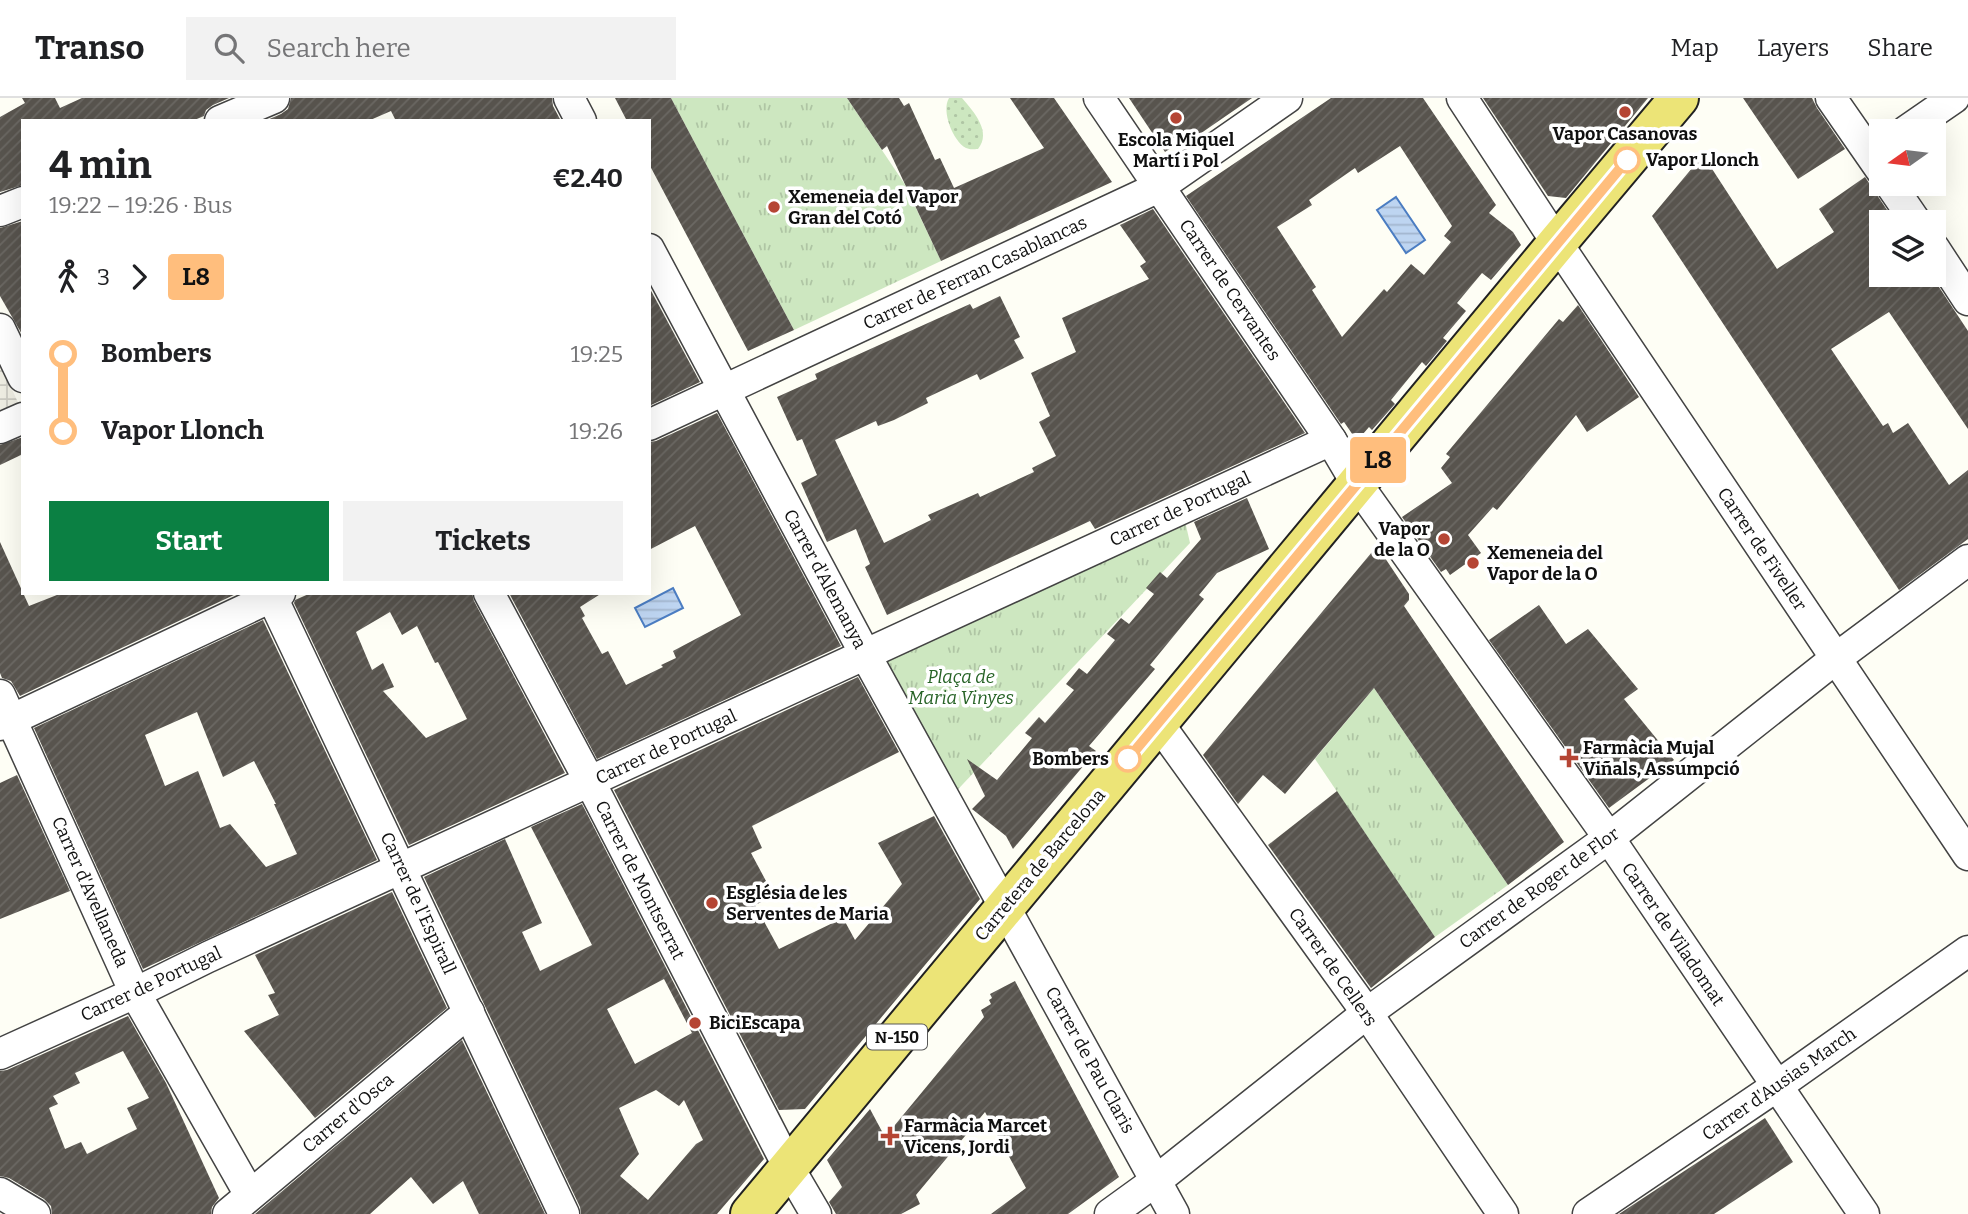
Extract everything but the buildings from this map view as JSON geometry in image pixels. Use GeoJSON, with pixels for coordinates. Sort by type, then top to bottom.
{"type":"FeatureCollection","features":[{"type":"Feature","properties":{"kind":"main road","name":"Carretera de Barcelona"},"geometry":{"type":"LineString","coordinates":[[750,1214],[1679,98]]}},
{"type":"Feature","properties":{"kind":"street"},"geometry":{"type":"LineString","coordinates":[[231,113],[274,98]]}},
{"type":"Feature","properties":{"kind":"street"},"geometry":{"type":"LineString","coordinates":[[569,98],[580,119]]}},
{"type":"Feature","properties":{"kind":"street","name":"Carrer de Cervantes"},"geometry":{"type":"LineString","coordinates":[[1099,98],[1331,439],[1357,485]]}},
{"type":"Feature","properties":{"kind":"street","name":"Carrer de Ferran Casablancas"},"geometry":{"type":"LineString","coordinates":[[651,424],[1159,187],[1287,98]]}},
{"type":"Feature","properties":{"kind":"street","name":"Carrer de Fiveller"},"geometry":{"type":"LineString","coordinates":[[1462,98],[1968,855]]}},
{"type":"Feature","properties":{"kind":"street"},"geometry":{"type":"LineString","coordinates":[[1831,98],[1869,147]]}},
{"type":"Feature","properties":{"kind":"street"},"geometry":{"type":"LineString","coordinates":[[1923,119],[1954,98]]}},
{"type":"Feature","properties":{"kind":"street"},"geometry":{"type":"LineString","coordinates":[[0,211],[21,203]]}},
{"type":"Feature","properties":{"kind":"street","name":"Carrer d'Alemanya"},"geometry":{"type":"LineString","coordinates":[[651,253],[865,654],[1005,906]]}},
{"type":"Feature","properties":{"kind":"street"},"geometry":{"type":"LineString","coordinates":[[1946,266],[1968,300]]}},
{"type":"Feature","properties":{"kind":"street"},"geometry":{"type":"LineString","coordinates":[[0,329],[21,373]]}},
{"type":"Feature","properties":{"kind":"street"},"geometry":{"type":"LineString","coordinates":[[0,428],[21,419]]}},
{"type":"Feature","properties":{"kind":"street","name":"Carrer de Portugal"},"geometry":{"type":"LineString","coordinates":[[0,1054],[1331,439]]}},
{"type":"Feature","properties":{"kind":"street","name":"Carrer de Viladomat"},"geometry":{"type":"LineString","coordinates":[[1357,485],[1609,838],[1864,1214]]}},
{"type":"Feature","properties":{"kind":"street","name":"Carrer de Roger de Flor"},"geometry":{"type":"LineString","coordinates":[[1110,1214],[1157,1180],[1367,1013],[1609,838],[1835,659],[1968,560]]}},
{"type":"Feature","properties":{"kind":"street"},"geometry":{"type":"LineString","coordinates":[[4,713],[273,595]]}},
{"type":"Feature","properties":{"kind":"street","name":"Carrer de l'Espirall"},"geometry":{"type":"LineString","coordinates":[[275,595],[564,1214]]}},
{"type":"Feature","properties":{"kind":"street","name":"Carrer de Montserrat"},"geometry":{"type":"LineString","coordinates":[[490,595],[590,782],[789,1168],[816,1214]]}},
{"type":"Feature","properties":{"kind":"street","name":"Carrer d'Avellaneda"},"geometry":{"type":"LineString","coordinates":[[4,713],[135,993],[239,1205]]}},
{"type":"Feature","properties":{"kind":"street","name":"Carrer de Cellers"},"geometry":{"type":"LineString","coordinates":[[1158,723],[1367,1013],[1503,1214]]}},
{"type":"Feature","properties":{"kind":"street","name":"Carrer de Pau Claris"},"geometry":{"type":"LineString","coordinates":[[1005,906],[1174,1214]]}},
{"type":"Feature","properties":{"kind":"street","name":"Carrer d'Ausias March"},"geometry":{"type":"LineString","coordinates":[[1588,1214],[1777,1086],[1968,951]]}},
{"type":"Feature","properties":{"kind":"street","name":"Carrer d'Osca"},"geometry":{"type":"LineString","coordinates":[[239,1205],[469,1012]]}},
{"type":"Feature","properties":{"kind":"street"},"geometry":{"type":"LineString","coordinates":[[0,1193],[35,1214]]}},
{"type":"Feature","properties":{"kind":"green space"},"geometry":{"type":"Polygon","coordinates":[[[671,98],[847,98],[904,183],[941,261],[794,330],[671,98]]]}},
{"type":"Feature","properties":{"kind":"green space"},"geometry":{"type":"Polygon","coordinates":[[[949,98],[962,98],[980,122],[983,136],[978,149],[966,148],[953,133],[946,110],[949,98]]]}},
{"type":"Feature","properties":{"kind":"green space","name":"Plaça de Maria Vinyes"},"geometry":{"type":"Polygon","coordinates":[[[1182,508],[1190,543],[947,801],[867,659],[1182,508]]]}},
{"type":"Feature","properties":{"kind":"green space"},"geometry":{"type":"Polygon","coordinates":[[[1374,688],[1508,885],[1435,937],[1315,759],[1374,688]]]}},
{"type":"Feature","properties":{"kind":"shaded area"},"geometry":{"type":"Polygon","coordinates":[[[0,362],[19,405],[0,413],[0,362]]]}},
{"type":"Feature","properties":{"kind":"water"},"geometry":{"type":"Polygon","coordinates":[[[1396,197],[1425,240],[1406,253],[1377,210],[1396,197]]]}},
{"type":"Feature","properties":{"kind":"water"},"geometry":{"type":"Polygon","coordinates":[[[673,588],[683,608],[645,627],[635,608],[673,588]]]}},
{"type":"Feature","properties":{"kind":"bus line","name":"L8"},"geometry":{"type":"LineString","coordinates":[[1128,759],[1627,160]]}},
{"type":"Feature","properties":{"kind":"place","name":"Vapor Casanovas"},"geometry":{"type":"Point","coordinates":[1625,112]}},
{"type":"Feature","properties":{"kind":"place","name":"Escola Miquel Martí i Pol"},"geometry":{"type":"Point","coordinates":[1176,118]}},
{"type":"Feature","properties":{"kind":"place","name":"Vapor Llonch"},"geometry":{"type":"Point","coordinates":[1627,160]}},
{"type":"Feature","properties":{"kind":"place","name":"Xemeneia del Vapor Gran del Cotó"},"geometry":{"type":"Point","coordinates":[774,207]}},
{"type":"Feature","properties":{"kind":"place","name":"Vapor de la O"},"geometry":{"type":"Point","coordinates":[1444,539]}},
{"type":"Feature","properties":{"kind":"place","name":"Xemeneia del Vapor de la O"},"geometry":{"type":"Point","coordinates":[1473,563]}},
{"type":"Feature","properties":{"kind":"place","name":"Farmàcia Mujal Viñals, Assumpció"},"geometry":{"type":"Point","coordinates":[1569,758]}},
{"type":"Feature","properties":{"kind":"place","name":"Bombers"},"geometry":{"type":"Point","coordinates":[1128,759]}},
{"type":"Feature","properties":{"kind":"place","name":"Església de les Serventes de Maria"},"geometry":{"type":"Point","coordinates":[712,903]}},
{"type":"Feature","properties":{"kind":"place","name":"BiciEscapa"},"geometry":{"type":"Point","coordinates":[695,1023]}},
{"type":"Feature","properties":{"kind":"place","name":"Farmàcia Marcet Vicens, Jordi"},"geometry":{"type":"Point","coordinates":[890,1136]}}]}
